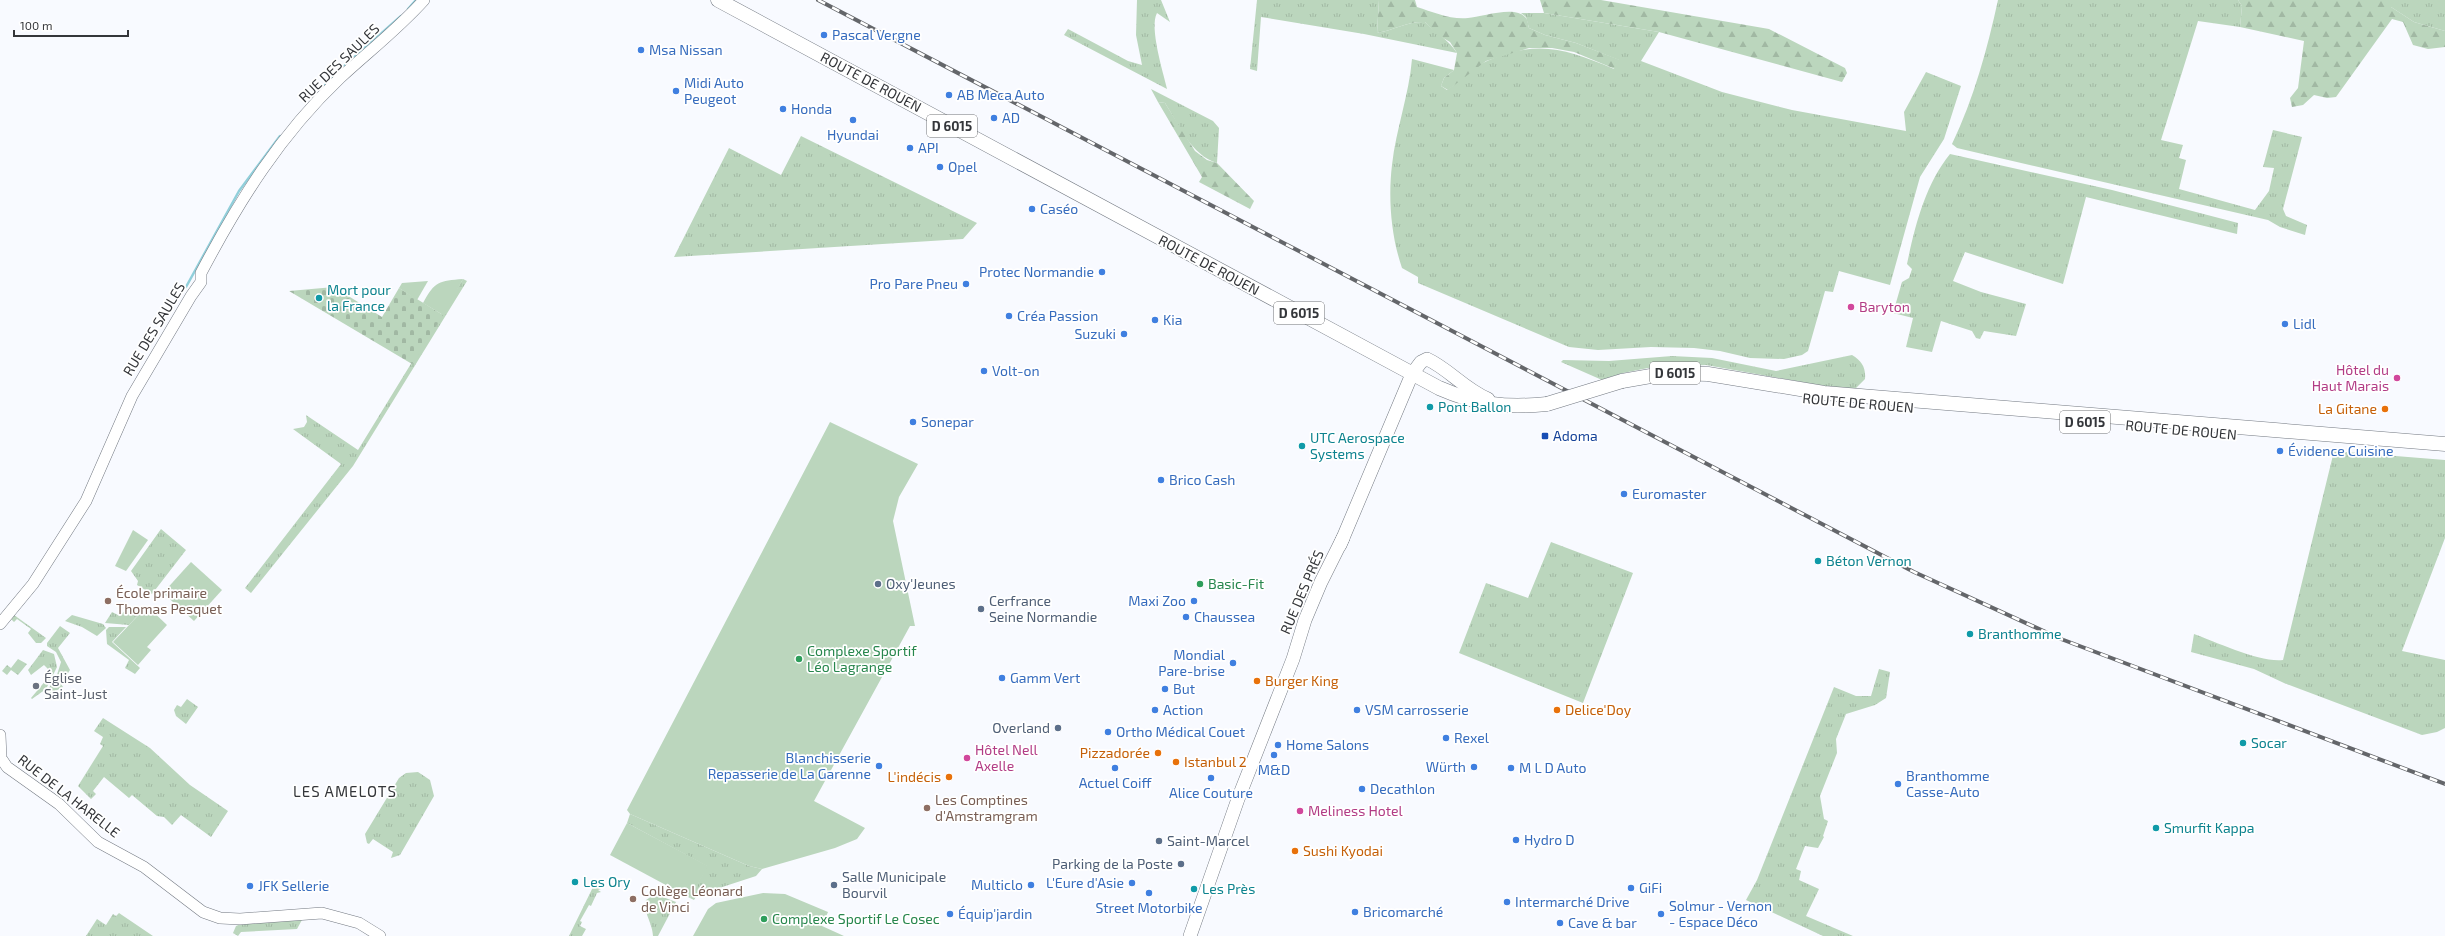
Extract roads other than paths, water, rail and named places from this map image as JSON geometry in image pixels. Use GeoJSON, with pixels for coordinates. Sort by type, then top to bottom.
{"type":"FeatureCollection","features":[{"type":"Feature","properties":{"kind":"main road","name":"ROUTE DE ROUEN"},"geometry":{"type":"LineString","coordinates":[[718,0],[1412,374],[1461,398],[1504,407],[1547,404],[1622,381],[1668,373],[1694,373],[1728,377],[1824,393],[2445,444]]}},
{"type":"Feature","properties":{"kind":"main road"},"geometry":{"type":"LineString","coordinates":[[1412,374],[1421,362],[1428,360],[1435,363],[1473,393],[1504,407]]}},
{"type":"Feature","properties":{"kind":"main road","name":"RUE DES PRÉS"},"geometry":{"type":"LineString","coordinates":[[1190,936],[1233,814],[1293,658],[1327,586],[1343,538],[1412,374]]}},
{"type":"Feature","properties":{"kind":"main road","name":"ROUTE DE ROUEN"},"geometry":{"type":"LineString","coordinates":[[1728,377],[1785,395],[1805,399],[2445,452]]}},
{"type":"Feature","properties":{"kind":"main road","name":"RUE DES PRÉS"},"geometry":{"type":"LineString","coordinates":[[1183,936],[1221,837],[1233,814]]}},
{"type":"Feature","properties":{"kind":"street","name":"RUE DES SAULES"},"geometry":{"type":"LineString","coordinates":[[0,624],[33,584],[86,501],[132,396],[191,296],[201,282],[201,273],[247,190],[278,148],[313,106],[340,78],[408,19],[424,0]]}},
{"type":"Feature","properties":{"kind":"street","name":"RUE DE LA HARELLE"},"geometry":{"type":"LineString","coordinates":[[0,735],[3,762],[59,804],[98,842],[144,867],[203,912],[220,918],[240,919],[322,913],[359,923],[380,936]]}},
{"type":"Feature","properties":{"kind":"waterway"},"geometry":{"type":"LineString","coordinates":[[408,9],[416,0]]}},
{"type":"Feature","properties":{"kind":"waterway"},"geometry":{"type":"LineString","coordinates":[[321,90],[332,77],[401,16]]}},
{"type":"Feature","properties":{"kind":"waterway"},"geometry":{"type":"LineString","coordinates":[[186,287],[239,191],[280,136]]}},
{"type":"Feature","properties":{"kind":"railway"},"geometry":{"type":"LineString","coordinates":[[818,0],[1914,572],[2061,639],[2445,784]]}},
{"type":"Feature","properties":{"kind":"place","name":"Pascal Vergne"},"geometry":{"type":"Point","coordinates":[824,35]}},
{"type":"Feature","properties":{"kind":"place","name":"Msa Nissan"},"geometry":{"type":"Point","coordinates":[641,50]}},
{"type":"Feature","properties":{"kind":"place","name":"Midi Auto Peugeot"},"geometry":{"type":"Point","coordinates":[676,91]}},
{"type":"Feature","properties":{"kind":"place","name":"AB Meca Auto"},"geometry":{"type":"Point","coordinates":[949,95]}},
{"type":"Feature","properties":{"kind":"place","name":"Honda"},"geometry":{"type":"Point","coordinates":[783,109]}},
{"type":"Feature","properties":{"kind":"place","name":"AD"},"geometry":{"type":"Point","coordinates":[994,118]}},
{"type":"Feature","properties":{"kind":"place","name":"Hyundai"},"geometry":{"type":"Point","coordinates":[853,120]}},
{"type":"Feature","properties":{"kind":"place","name":"API"},"geometry":{"type":"Point","coordinates":[910,148]}},
{"type":"Feature","properties":{"kind":"place","name":"Opel"},"geometry":{"type":"Point","coordinates":[940,167]}},
{"type":"Feature","properties":{"kind":"place","name":"Caséo"},"geometry":{"type":"Point","coordinates":[1032,209]}},
{"type":"Feature","properties":{"kind":"place","name":"Protec Normandie"},"geometry":{"type":"Point","coordinates":[1102,272]}},
{"type":"Feature","properties":{"kind":"place","name":"Pro Pare Pneu"},"geometry":{"type":"Point","coordinates":[966,284]}},
{"type":"Feature","properties":{"kind":"place","name":"Mort pour la France"},"geometry":{"type":"Point","coordinates":[319,298]}},
{"type":"Feature","properties":{"kind":"place","name":"Baryton"},"geometry":{"type":"Point","coordinates":[1851,307]}},
{"type":"Feature","properties":{"kind":"place","name":"Créa Passion"},"geometry":{"type":"Point","coordinates":[1009,316]}},
{"type":"Feature","properties":{"kind":"place","name":"Kia"},"geometry":{"type":"Point","coordinates":[1155,320]}},
{"type":"Feature","properties":{"kind":"place","name":"Lidl"},"geometry":{"type":"Point","coordinates":[2285,324]}},
{"type":"Feature","properties":{"kind":"place","name":"Suzuki"},"geometry":{"type":"Point","coordinates":[1124,334]}},
{"type":"Feature","properties":{"kind":"place","name":"Volt-on"},"geometry":{"type":"Point","coordinates":[984,371]}},
{"type":"Feature","properties":{"kind":"place","name":"Hôtel du Haut Marais"},"geometry":{"type":"Point","coordinates":[2397,378]}},
{"type":"Feature","properties":{"kind":"place","name":"Pont Ballon"},"geometry":{"type":"Point","coordinates":[1430,407]}},
{"type":"Feature","properties":{"kind":"place","name":"La Gitane"},"geometry":{"type":"Point","coordinates":[2385,409]}},
{"type":"Feature","properties":{"kind":"place","name":"Sonepar"},"geometry":{"type":"Point","coordinates":[913,422]}},
{"type":"Feature","properties":{"kind":"place","name":"Adoma"},"geometry":{"type":"Point","coordinates":[1545,436]}},
{"type":"Feature","properties":{"kind":"place","name":"UTC Aerospace Systems"},"geometry":{"type":"Point","coordinates":[1302,446]}},
{"type":"Feature","properties":{"kind":"place","name":"Évidence Cuisine"},"geometry":{"type":"Point","coordinates":[2280,451]}},
{"type":"Feature","properties":{"kind":"place","name":"Brico Cash"},"geometry":{"type":"Point","coordinates":[1161,480]}},
{"type":"Feature","properties":{"kind":"place","name":"Euromaster"},"geometry":{"type":"Point","coordinates":[1624,494]}},
{"type":"Feature","properties":{"kind":"place","name":"Béton Vernon"},"geometry":{"type":"Point","coordinates":[1818,561]}},
{"type":"Feature","properties":{"kind":"place","name":"Oxy'Jeunes"},"geometry":{"type":"Point","coordinates":[878,584]}},
{"type":"Feature","properties":{"kind":"place","name":"Basic-Fit"},"geometry":{"type":"Point","coordinates":[1200,584]}},
{"type":"Feature","properties":{"kind":"place","name":"École primaire Thomas Pesquet"},"geometry":{"type":"Point","coordinates":[108,601]}},
{"type":"Feature","properties":{"kind":"place","name":"Maxi Zoo"},"geometry":{"type":"Point","coordinates":[1194,601]}},
{"type":"Feature","properties":{"kind":"place","name":"Cerfrance Seine Normandie"},"geometry":{"type":"Point","coordinates":[981,609]}},
{"type":"Feature","properties":{"kind":"place","name":"Chaussea"},"geometry":{"type":"Point","coordinates":[1186,617]}},
{"type":"Feature","properties":{"kind":"place","name":"Branthomme"},"geometry":{"type":"Point","coordinates":[1970,634]}},
{"type":"Feature","properties":{"kind":"place","name":"Complexe Sportif Léo Lagrange"},"geometry":{"type":"Point","coordinates":[799,659]}},
{"type":"Feature","properties":{"kind":"place","name":"Mondial Pare-brise"},"geometry":{"type":"Point","coordinates":[1233,663]}},
{"type":"Feature","properties":{"kind":"place","name":"Gamm Vert"},"geometry":{"type":"Point","coordinates":[1002,678]}},
{"type":"Feature","properties":{"kind":"place","name":"Burger King"},"geometry":{"type":"Point","coordinates":[1257,681]}},
{"type":"Feature","properties":{"kind":"place","name":"Église Saint-Just"},"geometry":{"type":"Point","coordinates":[36,686]}},
{"type":"Feature","properties":{"kind":"place","name":"But"},"geometry":{"type":"Point","coordinates":[1165,689]}},
{"type":"Feature","properties":{"kind":"place","name":"Action"},"geometry":{"type":"Point","coordinates":[1155,710]}},
{"type":"Feature","properties":{"kind":"place","name":"VSM carrosserie"},"geometry":{"type":"Point","coordinates":[1357,710]}},
{"type":"Feature","properties":{"kind":"place","name":"Delice'Doy"},"geometry":{"type":"Point","coordinates":[1557,710]}},
{"type":"Feature","properties":{"kind":"place","name":"Overland"},"geometry":{"type":"Point","coordinates":[1058,728]}},
{"type":"Feature","properties":{"kind":"place","name":"Ortho Médical Couet"},"geometry":{"type":"Point","coordinates":[1108,732]}},
{"type":"Feature","properties":{"kind":"place","name":"Rexel"},"geometry":{"type":"Point","coordinates":[1446,738]}},
{"type":"Feature","properties":{"kind":"place","name":"Socar"},"geometry":{"type":"Point","coordinates":[2243,743]}},
{"type":"Feature","properties":{"kind":"place","name":"Home Salons"},"geometry":{"type":"Point","coordinates":[1278,745]}},
{"type":"Feature","properties":{"kind":"place","name":"Pizzadorée"},"geometry":{"type":"Point","coordinates":[1158,753]}},
{"type":"Feature","properties":{"kind":"place","name":"M&D"},"geometry":{"type":"Point","coordinates":[1274,755]}},
{"type":"Feature","properties":{"kind":"place","name":"Hôtel Nell Axelle"},"geometry":{"type":"Point","coordinates":[967,758]}},
{"type":"Feature","properties":{"kind":"place","name":"Istanbul 2"},"geometry":{"type":"Point","coordinates":[1176,762]}},
{"type":"Feature","properties":{"kind":"place","name":"Blanchisserie Repasserie de La Garenne"},"geometry":{"type":"Point","coordinates":[879,766]}},
{"type":"Feature","properties":{"kind":"place","name":"Würth"},"geometry":{"type":"Point","coordinates":[1474,767]}},
{"type":"Feature","properties":{"kind":"place","name":"Actuel Coiff"},"geometry":{"type":"Point","coordinates":[1115,768]}},
{"type":"Feature","properties":{"kind":"place","name":"M L D Auto"},"geometry":{"type":"Point","coordinates":[1511,768]}},
{"type":"Feature","properties":{"kind":"place","name":"L'indécis"},"geometry":{"type":"Point","coordinates":[949,777]}},
{"type":"Feature","properties":{"kind":"place","name":"Alice Couture"},"geometry":{"type":"Point","coordinates":[1211,778]}},
{"type":"Feature","properties":{"kind":"place","name":"Branthomme Casse-Auto"},"geometry":{"type":"Point","coordinates":[1898,784]}},
{"type":"Feature","properties":{"kind":"place","name":"Decathlon"},"geometry":{"type":"Point","coordinates":[1362,789]}},
{"type":"Feature","properties":{"kind":"place","name":"Les Comptines d'Amstramgram"},"geometry":{"type":"Point","coordinates":[927,808]}},
{"type":"Feature","properties":{"kind":"place","name":"Meliness Hotel"},"geometry":{"type":"Point","coordinates":[1300,811]}},
{"type":"Feature","properties":{"kind":"place","name":"Smurfit Kappa"},"geometry":{"type":"Point","coordinates":[2156,828]}},
{"type":"Feature","properties":{"kind":"place","name":"Hydro D"},"geometry":{"type":"Point","coordinates":[1516,840]}},
{"type":"Feature","properties":{"kind":"place","name":"Saint-Marcel"},"geometry":{"type":"Point","coordinates":[1159,841]}},
{"type":"Feature","properties":{"kind":"place","name":"Sushi Kyodai"},"geometry":{"type":"Point","coordinates":[1295,851]}},
{"type":"Feature","properties":{"kind":"place","name":"Parking de la Poste"},"geometry":{"type":"Point","coordinates":[1181,864]}},
{"type":"Feature","properties":{"kind":"place","name":"Les Ory"},"geometry":{"type":"Point","coordinates":[575,882]}},
{"type":"Feature","properties":{"kind":"place","name":"L'Eure d'Asie"},"geometry":{"type":"Point","coordinates":[1132,883]}},
{"type":"Feature","properties":{"kind":"place","name":"Salle Municipale Bourvil"},"geometry":{"type":"Point","coordinates":[834,885]}},
{"type":"Feature","properties":{"kind":"place","name":"Multiclo"},"geometry":{"type":"Point","coordinates":[1031,885]}},
{"type":"Feature","properties":{"kind":"place","name":"JFK Sellerie"},"geometry":{"type":"Point","coordinates":[250,886]}},
{"type":"Feature","properties":{"kind":"place","name":"GiFi"},"geometry":{"type":"Point","coordinates":[1631,888]}},
{"type":"Feature","properties":{"kind":"place","name":"Les Près"},"geometry":{"type":"Point","coordinates":[1194,889]}},
{"type":"Feature","properties":{"kind":"place","name":"Street Motorbike"},"geometry":{"type":"Point","coordinates":[1149,893]}},
{"type":"Feature","properties":{"kind":"place","name":"Collège Léonard de Vinci"},"geometry":{"type":"Point","coordinates":[633,899]}},
{"type":"Feature","properties":{"kind":"place","name":"Intermarché Drive"},"geometry":{"type":"Point","coordinates":[1507,902]}},
{"type":"Feature","properties":{"kind":"place","name":"Bricomarché"},"geometry":{"type":"Point","coordinates":[1355,912]}},
{"type":"Feature","properties":{"kind":"place","name":"Équip'jardin"},"geometry":{"type":"Point","coordinates":[950,914]}},
{"type":"Feature","properties":{"kind":"place","name":"Solmur - Vernon - Espace Déco"},"geometry":{"type":"Point","coordinates":[1661,914]}},
{"type":"Feature","properties":{"kind":"place","name":"Complexe Sportif Le Cosec"},"geometry":{"type":"Point","coordinates":[764,919]}},
{"type":"Feature","properties":{"kind":"place","name":"Cave & bar"},"geometry":{"type":"Point","coordinates":[1560,923]}},
{"type":"Feature","properties":{"kind":"district","name":"LES AMELOTS"},"geometry":{"type":"Point","coordinates":[345,792]}}]}
